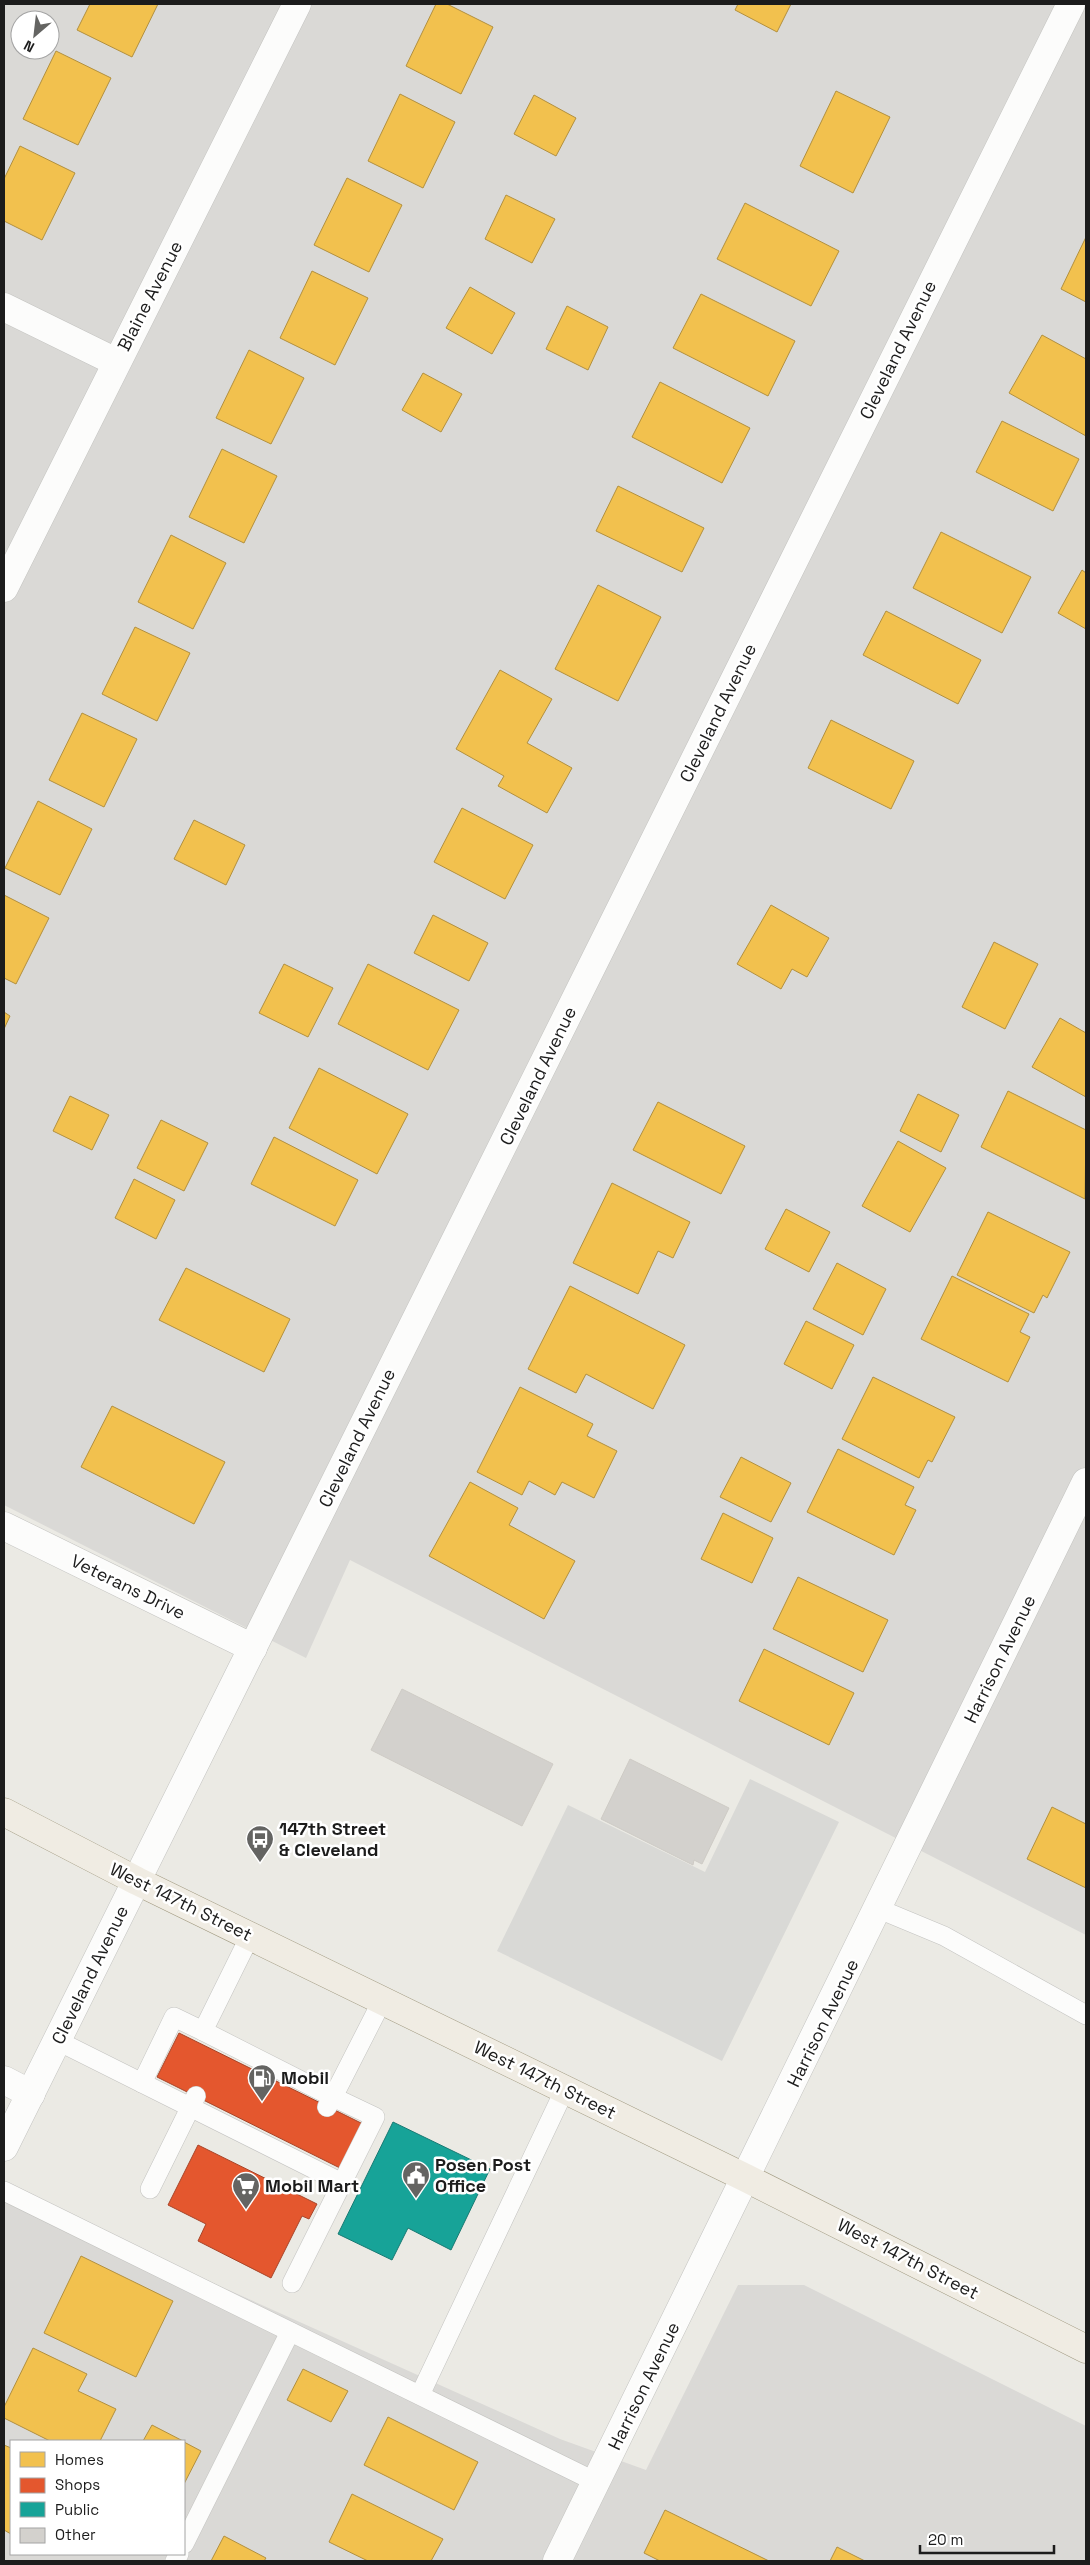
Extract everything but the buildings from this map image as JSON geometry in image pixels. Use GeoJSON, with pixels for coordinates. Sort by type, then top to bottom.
{"type":"FeatureCollection","features":[{"type":"Feature","properties":{"kind":"main road","name":"West 147th Street"},"geometry":{"type":"LineString","coordinates":[[4,1812],[137,1881],[746,2178],[1086,2349]]}},
{"type":"Feature","properties":{"kind":"street","name":"Blaine Avenue"},"geometry":{"type":"LineString","coordinates":[[4,588],[297,4]]}},
{"type":"Feature","properties":{"kind":"street","name":"Cleveland Avenue"},"geometry":{"type":"LineString","coordinates":[[4,2147],[1071,4]]}},
{"type":"Feature","properties":{"kind":"street"},"geometry":{"type":"LineString","coordinates":[[4,307],[116,362]]}},
{"type":"Feature","properties":{"kind":"street","name":"Harrison Avenue"},"geometry":{"type":"LineString","coordinates":[[556,2561],[879,1909],[1086,1482]]}},
{"type":"Feature","properties":{"kind":"street","name":"Veterans Drive"},"geometry":{"type":"LineString","coordinates":[[4,1526],[253,1648]]}},
{"type":"Feature","properties":{"kind":"street"},"geometry":{"type":"LineString","coordinates":[[4,2080],[30,2094]]}},
{"type":"Feature","properties":{"kind":"lane"},"geometry":{"type":"LineString","coordinates":[[879,1909],[944,1936],[1086,2015]]}},
{"type":"Feature","properties":{"kind":"lane"},"geometry":{"type":"LineString","coordinates":[[203,2030],[250,1936]]}},
{"type":"Feature","properties":{"kind":"lane"},"geometry":{"type":"LineString","coordinates":[[330,2102],[382,2001]]}},
{"type":"Feature","properties":{"kind":"lane"},"geometry":{"type":"LineString","coordinates":[[142,2083],[174,2017],[203,2030],[221,2047],[330,2102],[375,2117],[292,2282]]}},
{"type":"Feature","properties":{"kind":"lane"},"geometry":{"type":"LineString","coordinates":[[58,2041],[142,2083],[193,2102],[301,2155],[342,2183]]}},
{"type":"Feature","properties":{"kind":"lane"},"geometry":{"type":"LineString","coordinates":[[420,2395],[565,2089]]}},
{"type":"Feature","properties":{"kind":"lane"},"geometry":{"type":"LineString","coordinates":[[150,2189],[193,2102]]}},
{"type":"Feature","properties":{"kind":"lane"},"geometry":{"type":"LineString","coordinates":[[4,2191],[596,2482]]}},
{"type":"Feature","properties":{"kind":"lane"},"geometry":{"type":"LineString","coordinates":[[185,2542],[290,2332]]}},
{"type":"Feature","properties":{"kind":"shaded area"},"geometry":{"type":"Polygon","coordinates":[[[4,4],[1086,4],[1086,1935],[350,1560],[306,1658],[4,1505],[4,4]]]}},
{"type":"Feature","properties":{"kind":"shaded area"},"geometry":{"type":"Polygon","coordinates":[[[750,1779],[839,1822],[722,2061],[497,1951],[568,1805],[705,1872],[750,1779]]]}},
{"type":"Feature","properties":{"kind":"shaded area"},"geometry":{"type":"Polygon","coordinates":[[[4,2189],[560,2439],[646,2470],[738,2285],[804,2285],[1086,2426],[1086,2561],[4,2561],[4,2189]]]}},
{"type":"Feature","properties":{"kind":"place","name":"147th Street & Cleveland"},"geometry":{"type":"Point","coordinates":[260,1863]}},
{"type":"Feature","properties":{"kind":"place","name":"Mobil"},"geometry":{"type":"Point","coordinates":[262,2102]}},
{"type":"Feature","properties":{"kind":"place","name":"Posen Post Office"},"geometry":{"type":"Point","coordinates":[416,2199]}},
{"type":"Feature","properties":{"kind":"place","name":"Mobil Mart"},"geometry":{"type":"Point","coordinates":[246,2210]}}]}
